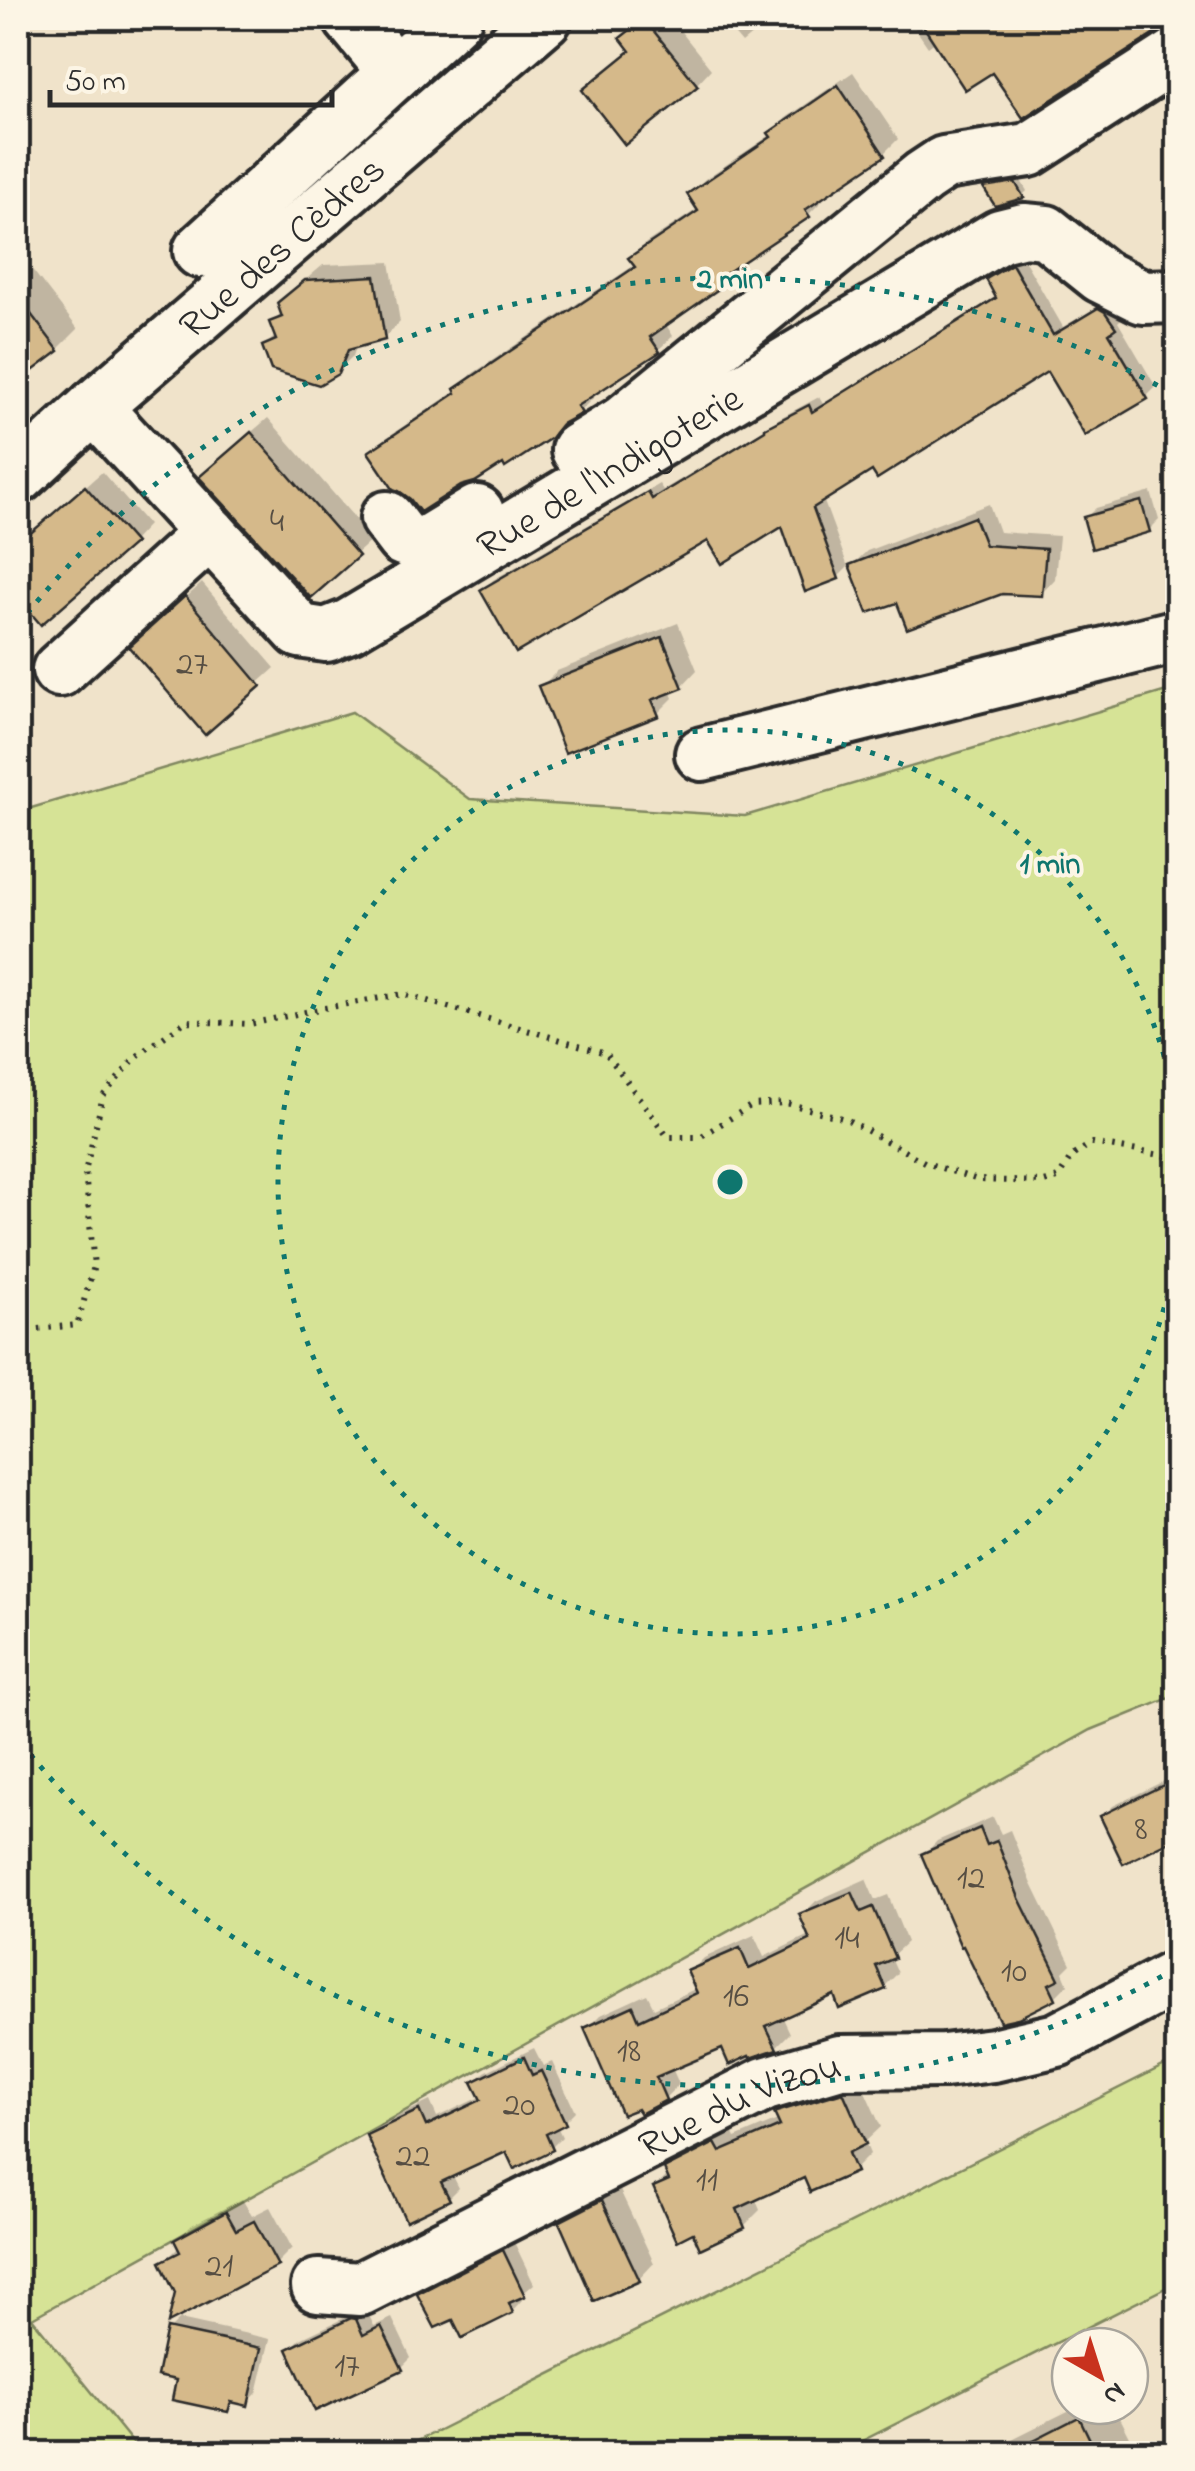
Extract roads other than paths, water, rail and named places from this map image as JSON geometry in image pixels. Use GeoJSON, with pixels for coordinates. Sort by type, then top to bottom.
{"type":"FeatureCollection","features":[{"type":"Feature","properties":{"kind":"street"},"geometry":{"type":"LineString","coordinates":[[350,18],[394,72]]}},
{"type":"Feature","properties":{"kind":"street"},"geometry":{"type":"LineString","coordinates":[[200,251],[455,18]]}},
{"type":"Feature","properties":{"kind":"street","name":"Rue des Cèdres"},"geometry":{"type":"LineString","coordinates":[[18,478],[94,407],[545,18]]}},
{"type":"Feature","properties":{"kind":"street"},"geometry":{"type":"LineString","coordinates":[[387,518],[402,539],[423,544],[622,423],[922,177],[944,163],[1029,150],[1178,54]]}},
{"type":"Feature","properties":{"kind":"street","name":"Rue de l'Indigoterie"},"geometry":{"type":"LineString","coordinates":[[94,407],[300,632],[326,635],[349,626],[1000,236],[1024,230],[1046,232],[1101,276],[1172,308]]}},
{"type":"Feature","properties":{"kind":"street"},"geometry":{"type":"LineString","coordinates":[[59,670],[210,533]]}},
{"type":"Feature","properties":{"kind":"street"},"geometry":{"type":"LineString","coordinates":[[702,754],[1178,636]]}},
{"type":"Feature","properties":{"kind":"street","name":"Rue du Vizou"},"geometry":{"type":"LineString","coordinates":[[318,2286],[360,2289],[765,2084],[840,2062],[944,2061],[993,2055],[1057,2040],[1178,1976]]}}]}
